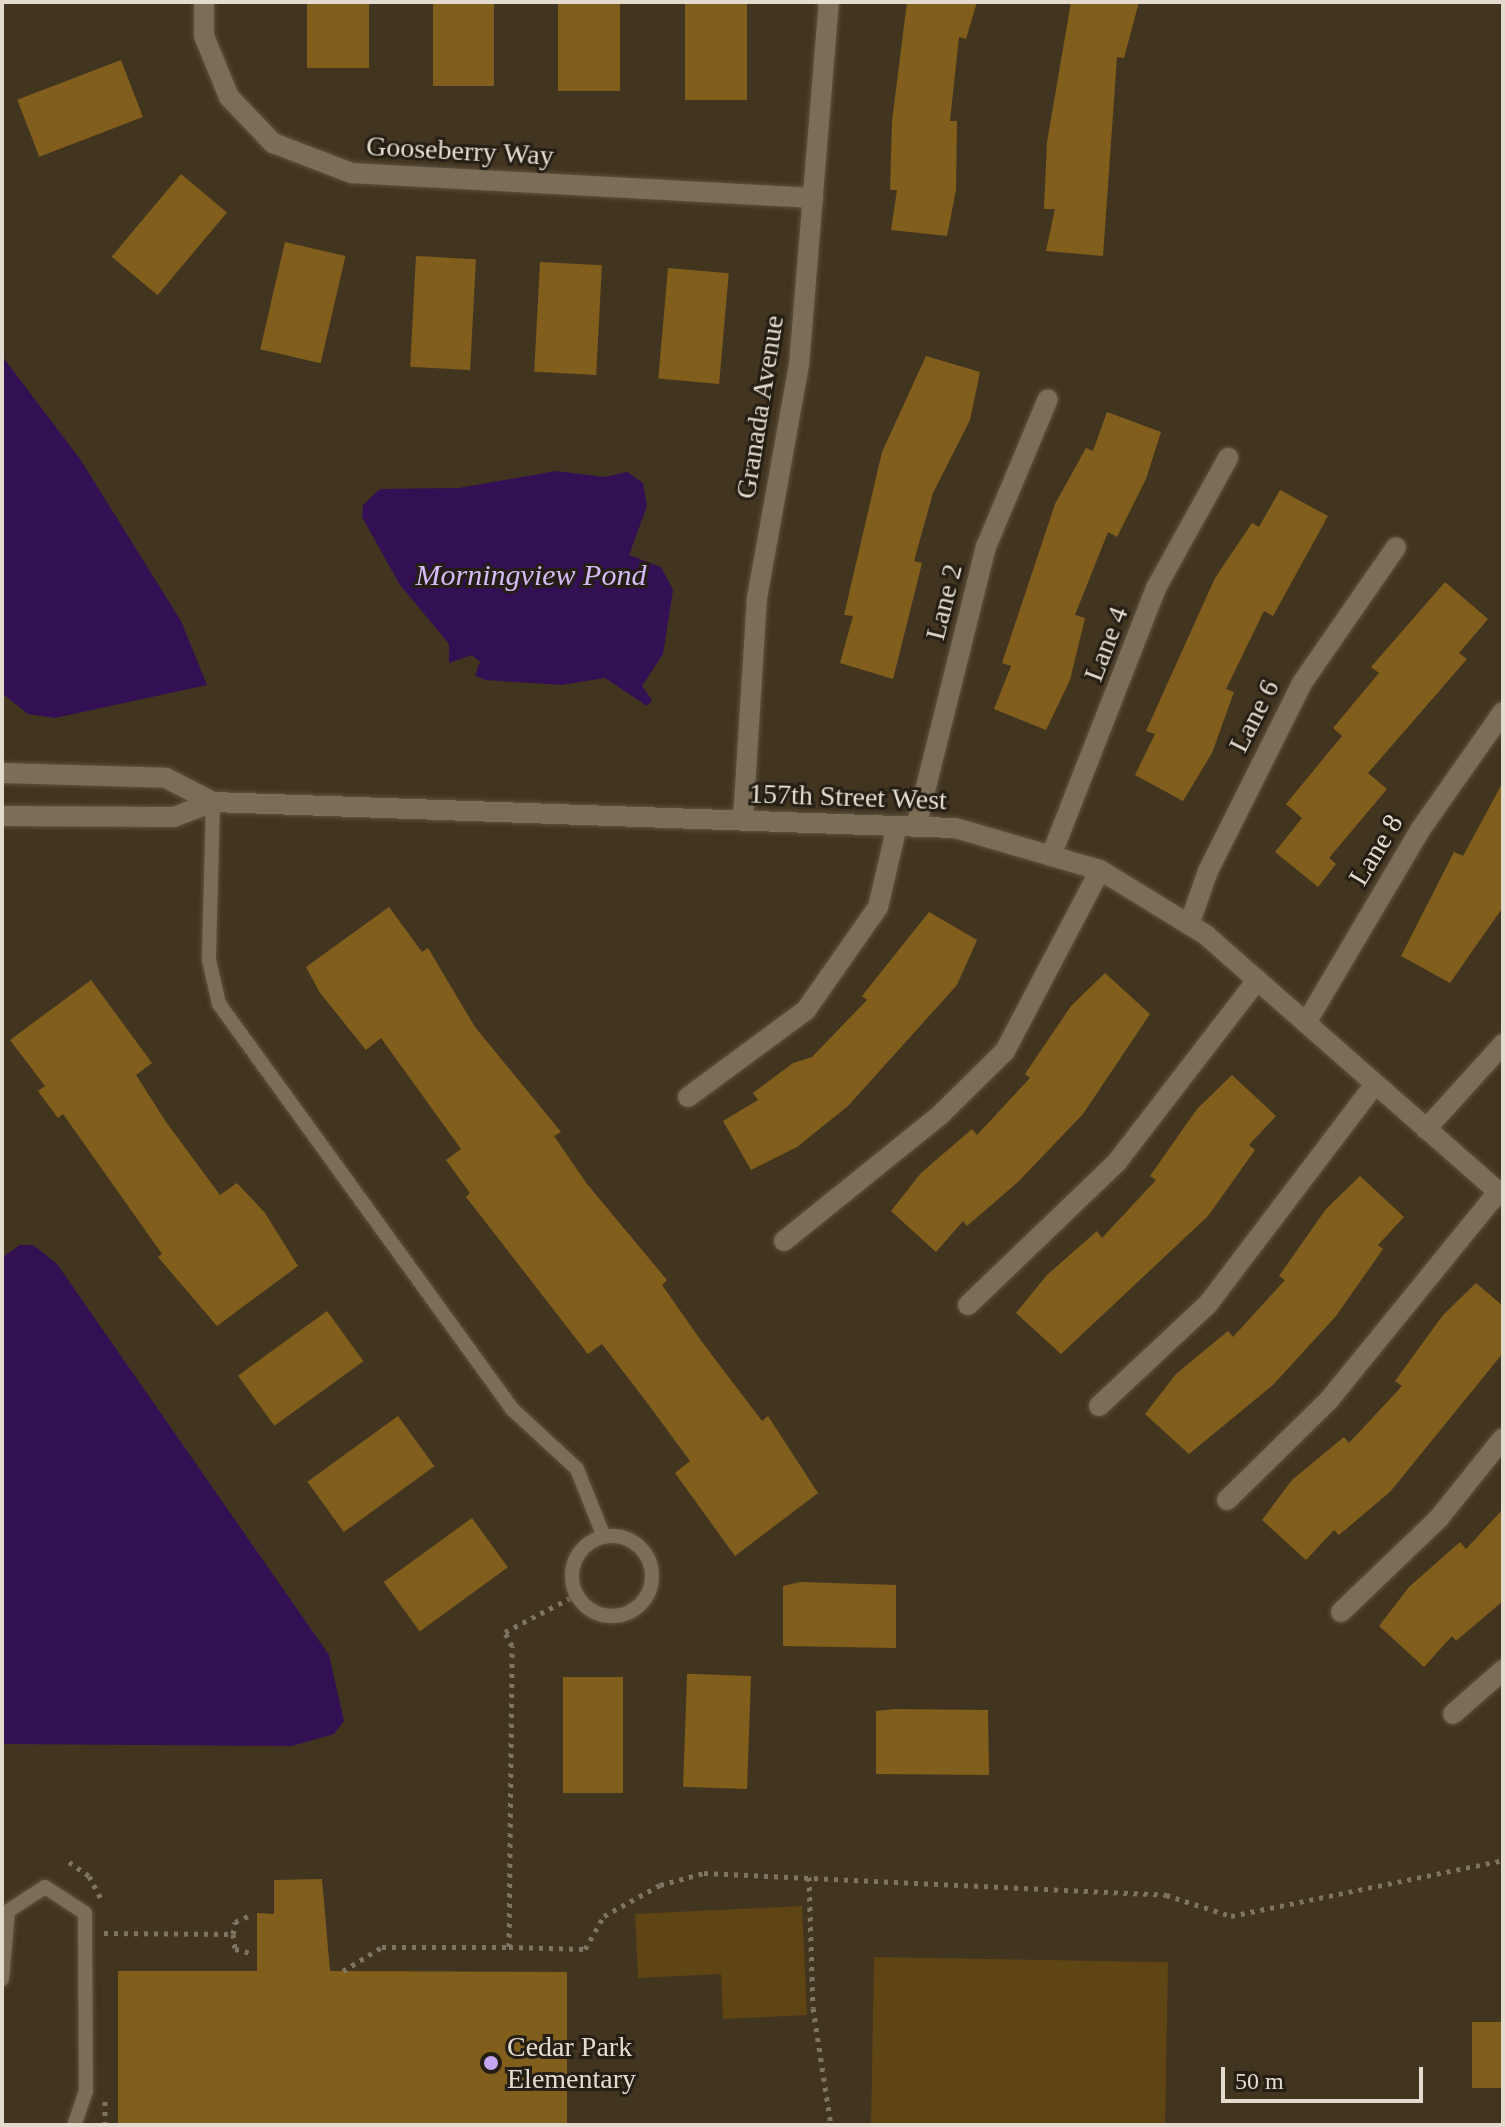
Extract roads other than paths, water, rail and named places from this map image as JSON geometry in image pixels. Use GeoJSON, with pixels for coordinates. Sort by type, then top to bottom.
{"type":"FeatureCollection","features":[{"type":"Feature","properties":{"kind":"street","name":"Gooseberry Way"},"geometry":{"type":"LineString","coordinates":[[204,2],[204,36],[229,97],[273,143],[351,173],[813,198]]}},
{"type":"Feature","properties":{"kind":"street","name":"Granada Avenue"},"geometry":{"type":"LineString","coordinates":[[743,820],[757,598],[799,365],[829,2]]}},
{"type":"Feature","properties":{"kind":"street","name":"Lane 2"},"geometry":{"type":"LineString","coordinates":[[688,1097],[806,1010],[878,907],[906,826],[986,547],[1048,399]]}},
{"type":"Feature","properties":{"kind":"street","name":"Lane 4"},"geometry":{"type":"LineString","coordinates":[[1051,856],[1156,588],[1228,458]]}},
{"type":"Feature","properties":{"kind":"street","name":"Lane 6"},"geometry":{"type":"LineString","coordinates":[[1189,925],[1208,871],[1302,683],[1396,547]]}},
{"type":"Feature","properties":{"kind":"street","name":"Lane 8"},"geometry":{"type":"LineString","coordinates":[[1306,1023],[1420,830],[1503,712]]}},
{"type":"Feature","properties":{"kind":"street","name":"157th Street West"},"geometry":{"type":"LineString","coordinates":[[2,773],[166,778],[213,802]]}},
{"type":"Feature","properties":{"kind":"street","name":"157th Street West"},"geometry":{"type":"LineString","coordinates":[[2,816],[174,817],[213,802],[955,828],[1100,870],[1189,925],[1257,980],[1501,1194]]}},
{"type":"Feature","properties":{"kind":"street"},"geometry":{"type":"LineString","coordinates":[[784,1241],[940,1115],[1005,1051],[1100,870]]}},
{"type":"Feature","properties":{"kind":"street"},"geometry":{"type":"LineString","coordinates":[[968,1305],[1117,1162],[1257,980]]}},
{"type":"Feature","properties":{"kind":"street"},"geometry":{"type":"LineString","coordinates":[[1426,1129],[1503,1044]]}},
{"type":"Feature","properties":{"kind":"street"},"geometry":{"type":"LineString","coordinates":[[1099,1406],[1208,1304],[1375,1084]]}},
{"type":"Feature","properties":{"kind":"street"},"geometry":{"type":"LineString","coordinates":[[1227,1500],[1329,1400],[1501,1194]]}},
{"type":"Feature","properties":{"kind":"street"},"geometry":{"type":"LineString","coordinates":[[1341,1612],[1439,1518],[1503,1438]]}},
{"type":"Feature","properties":{"kind":"street"},"geometry":{"type":"LineString","coordinates":[[1453,1714],[1503,1670]]}},
{"type":"Feature","properties":{"kind":"lane"},"geometry":{"type":"LineString","coordinates":[[213,802],[209,960],[219,1004],[512,1409],[577,1469],[604,1537]]}},
{"type":"Feature","properties":{"kind":"lane"},"geometry":{"type":"LineString","coordinates":[[604,1537],[644,1550],[651,1565],[648,1595],[630,1612],[607,1615],[576,1595],[576,1558],[604,1537]]}},
{"type":"Feature","properties":{"kind":"lane"},"geometry":{"type":"LineString","coordinates":[[2,1979],[8,1911],[45,1887],[85,1913],[86,2091],[74,2125]]}},
{"type":"Feature","properties":{"kind":"water"},"geometry":{"type":"Polygon","coordinates":[[[2,356],[80,459],[181,621],[207,685],[55,718],[28,714],[2,693],[2,356]]]}},
{"type":"Feature","properties":{"kind":"water","name":"Morningview Pond"},"geometry":{"type":"Polygon","coordinates":[[[556,471],[604,477],[627,472],[643,483],[647,506],[629,555],[661,567],[673,590],[663,654],[642,686],[652,700],[647,706],[605,678],[561,685],[485,680],[475,675],[480,662],[472,655],[449,663],[449,644],[400,585],[362,517],[363,505],[380,489],[459,488],[556,471]]]}},
{"type":"Feature","properties":{"kind":"water"},"geometry":{"type":"Polygon","coordinates":[[[20,1245],[33,1245],[57,1264],[329,1655],[344,1721],[334,1734],[292,1746],[2,1744],[3,1257],[20,1245]]]}},
{"type":"Feature","properties":{"kind":"place","name":"Cedar Park Elementary"},"geometry":{"type":"Point","coordinates":[491,2063]}}]}
